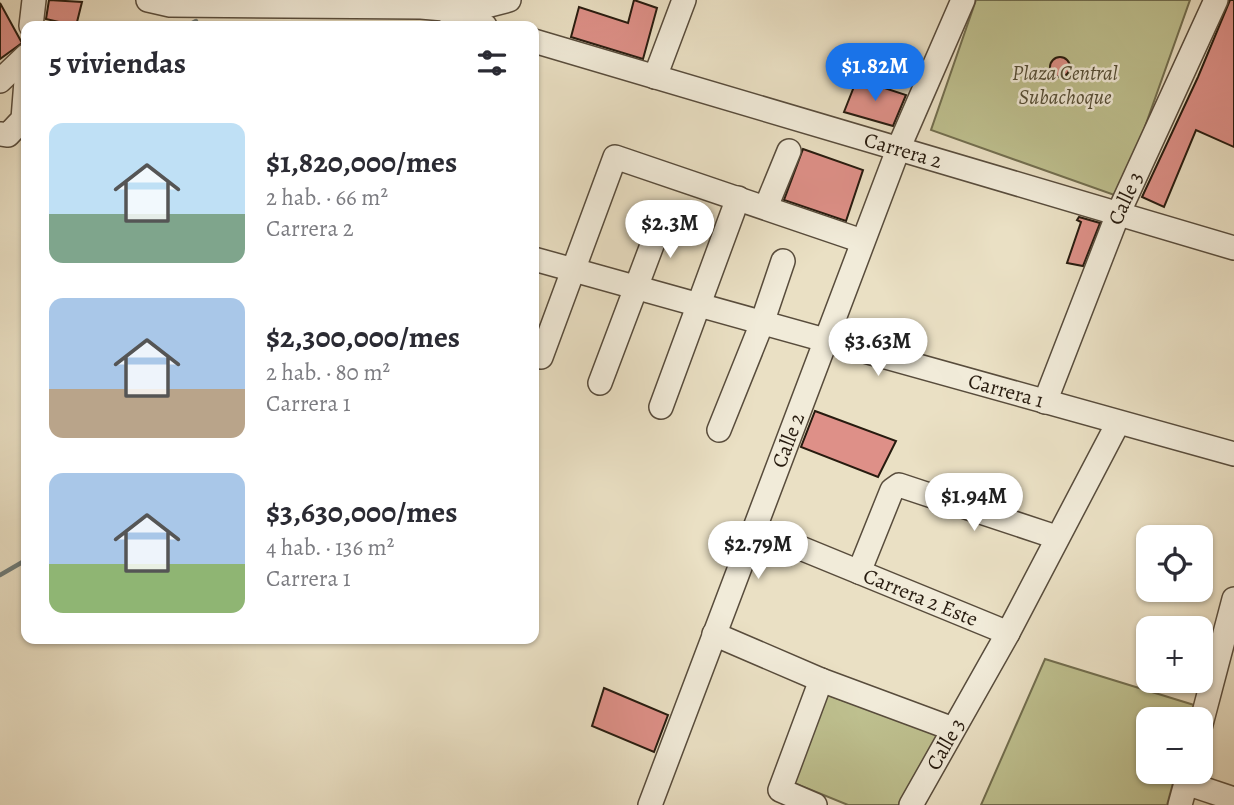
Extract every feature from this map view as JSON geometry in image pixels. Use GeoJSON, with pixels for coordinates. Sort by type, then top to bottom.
{"type":"FeatureCollection","features":[{"type":"Feature","properties":{"kind":"street"},"geometry":{"type":"LineString","coordinates":[[31,21],[32,0]]}},
{"type":"Feature","properties":{"kind":"street"},"geometry":{"type":"LineString","coordinates":[[655,77],[684,0]]}},
{"type":"Feature","properties":{"kind":"street","name":"Calle 2"},"geometry":{"type":"LineString","coordinates":[[650,805],[827,341],[862,241],[899,147],[963,0]]}},
{"type":"Feature","properties":{"kind":"street","name":"Calle 3"},"geometry":{"type":"LineString","coordinates":[[1045,402],[1118,214],[1216,0]]}},
{"type":"Feature","properties":{"kind":"street"},"geometry":{"type":"LineString","coordinates":[[159,3],[421,7],[467,11],[508,1]]}},
{"type":"Feature","properties":{"kind":"street"},"geometry":{"type":"LineString","coordinates":[[501,21],[508,1]]}},
{"type":"Feature","properties":{"kind":"street"},"geometry":{"type":"LineString","coordinates":[[421,7],[468,21]]}},
{"type":"Feature","properties":{"kind":"street","name":"Carrera 2"},"geometry":{"type":"LineString","coordinates":[[539,42],[1234,248]]}},
{"type":"Feature","properties":{"kind":"street"},"geometry":{"type":"LineString","coordinates":[[0,81],[21,61]]}},
{"type":"Feature","properties":{"kind":"street"},"geometry":{"type":"LineString","coordinates":[[0,134],[8,135],[21,121]]}},
{"type":"Feature","properties":{"kind":"street"},"geometry":{"type":"LineString","coordinates":[[766,207],[789,151]]}},
{"type":"Feature","properties":{"kind":"street"},"geometry":{"type":"LineString","coordinates":[[541,358],[615,157],[862,241]]}},
{"type":"Feature","properties":{"kind":"street"},"geometry":{"type":"LineString","coordinates":[[661,407],[738,198]]}},
{"type":"Feature","properties":{"kind":"street"},"geometry":{"type":"LineString","coordinates":[[600,383],[663,216]]}},
{"type":"Feature","properties":{"kind":"street","name":"Carrera 1"},"geometry":{"type":"LineString","coordinates":[[539,260],[1234,454]]}},
{"type":"Feature","properties":{"kind":"street"},"geometry":{"type":"LineString","coordinates":[[719,430],[762,323],[783,261]]}},
{"type":"Feature","properties":{"kind":"street","name":"Calle 3"},"geometry":{"type":"LineString","coordinates":[[911,805],[1008,633],[1118,423]]}},
{"type":"Feature","properties":{"kind":"street"},"geometry":{"type":"LineString","coordinates":[[859,572],[892,489],[899,485],[1056,537]]}},
{"type":"Feature","properties":{"kind":"street","name":"Carrera 2 Este"},"geometry":{"type":"LineString","coordinates":[[754,529],[1008,633]]}},
{"type":"Feature","properties":{"kind":"street"},"geometry":{"type":"LineString","coordinates":[[1207,707],[1228,648],[1234,599]]}},
{"type":"Feature","properties":{"kind":"street"},"geometry":{"type":"LineString","coordinates":[[714,634],[821,680],[953,729]]}},
{"type":"Feature","properties":{"kind":"street"},"geometry":{"type":"LineString","coordinates":[[815,805],[780,790],[821,680]]}},
{"type":"Feature","properties":{"kind":"street"},"geometry":{"type":"LineString","coordinates":[[1185,787],[1234,799]]}},
{"type":"Feature","properties":{"kind":"green space","name":"Plaza Central Subachoque"},"geometry":{"type":"Polygon","coordinates":[[[976,0],[1190,0],[1120,197],[931,130],[976,0]]]}},
{"type":"Feature","properties":{"kind":"green space"},"geometry":{"type":"Polygon","coordinates":[[[1045,659],[1136,687],[1136,693],[1155,693],[1194,705],[1136,707],[1136,784],[1173,784],[1167,805],[981,805],[1045,659]]]}},
{"type":"Feature","properties":{"kind":"green space"},"geometry":{"type":"Polygon","coordinates":[[[825,694],[938,734],[903,805],[848,805],[794,783],[825,694]]]}},
{"type":"Feature","properties":{"kind":"building"},"geometry":{"type":"Polygon","coordinates":[[[49,0],[82,2],[77,21],[46,19],[49,0]]]}},
{"type":"Feature","properties":{"kind":"building"},"geometry":{"type":"Polygon","coordinates":[[[634,0],[657,8],[643,59],[571,37],[579,7],[628,23],[634,0]]]}},
{"type":"Feature","properties":{"kind":"building"},"geometry":{"type":"Polygon","coordinates":[[[1230,0],[1234,0],[1234,147],[1196,130],[1164,207],[1142,197],[1198,77],[1230,0]]]}},
{"type":"Feature","properties":{"kind":"building"},"geometry":{"type":"Polygon","coordinates":[[[0,3],[21,44],[0,59],[0,3]]]}},
{"type":"Feature","properties":{"kind":"building"},"geometry":{"type":"Polygon","coordinates":[[[1060,57],[1067,60],[1070,67],[1067,74],[1060,77],[1053,74],[1050,67],[1053,60],[1060,57]]]}},
{"type":"Feature","properties":{"kind":"building"},"geometry":{"type":"Polygon","coordinates":[[[857,79],[906,95],[893,126],[844,112],[857,79]]]}},
{"type":"Feature","properties":{"kind":"building"},"geometry":{"type":"Polygon","coordinates":[[[803,149],[863,170],[846,221],[784,200],[803,149]]]}},
{"type":"Feature","properties":{"kind":"building"},"geometry":{"type":"Polygon","coordinates":[[[1079,217],[1100,223],[1083,266],[1067,263],[1081,222],[1077,220],[1079,217]]]}},
{"type":"Feature","properties":{"kind":"building"},"geometry":{"type":"Polygon","coordinates":[[[815,411],[896,441],[878,477],[801,447],[815,411]]]}},
{"type":"Feature","properties":{"kind":"building"},"geometry":{"type":"Polygon","coordinates":[[[604,688],[668,715],[654,752],[592,726],[604,688]]]}},
{"type":"Feature","properties":{"kind":"waterway"},"geometry":{"type":"LineString","coordinates":[[0,575],[21,563]]}}]}
